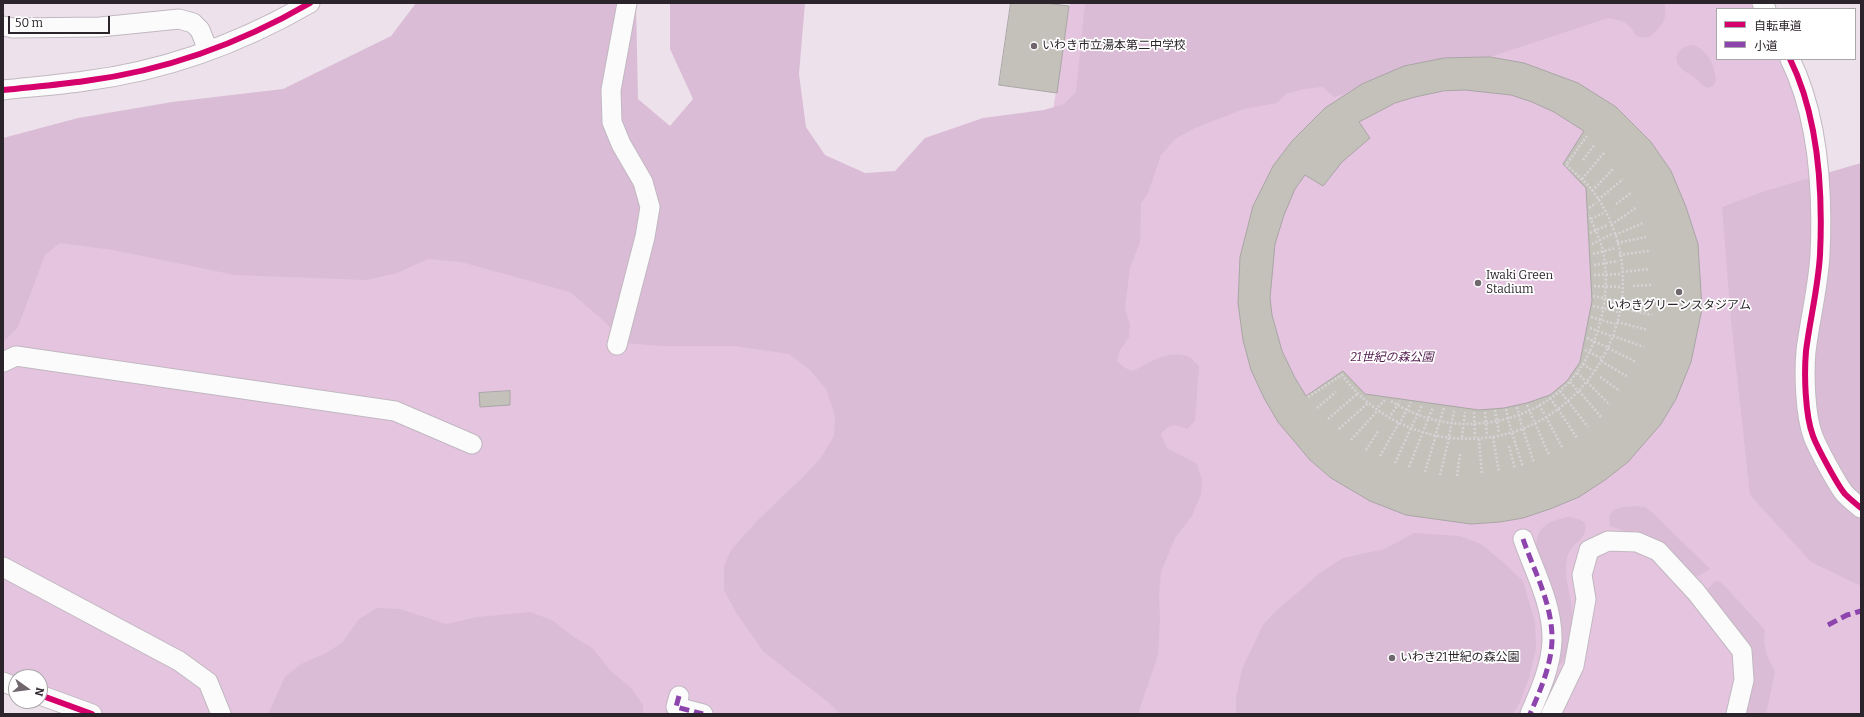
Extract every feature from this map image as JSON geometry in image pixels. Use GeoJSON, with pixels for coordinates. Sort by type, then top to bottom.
{"type":"FeatureCollection","features":[{"type":"Feature","properties":{"kind":"street"},"geometry":{"type":"LineString","coordinates":[[3,90],[85,82],[165,65],[208,50],[272,24],[310,3]]}},
{"type":"Feature","properties":{"kind":"street"},"geometry":{"type":"LineString","coordinates":[[617,346],[645,237],[650,207],[643,182],[621,144],[612,122],[611,90],[627,3]]}},
{"type":"Feature","properties":{"kind":"street"},"geometry":{"type":"LineString","coordinates":[[3,26],[13,28],[100,27],[179,19],[193,23],[200,30],[208,50]]}},
{"type":"Feature","properties":{"kind":"street"},"geometry":{"type":"LineString","coordinates":[[1790,60],[1799,77],[1813,132],[1820,190],[1820,255],[1815,304],[1806,352],[1805,391],[1812,436],[1844,493],[1861,508]]}},
{"type":"Feature","properties":{"kind":"street"},"geometry":{"type":"LineString","coordinates":[[3,362],[16,356],[395,411],[472,444]]}},
{"type":"Feature","properties":{"kind":"street"},"geometry":{"type":"LineString","coordinates":[[1522,538],[1549,612],[1552,641],[1548,667],[1530,714]]}},
{"type":"Feature","properties":{"kind":"street"},"geometry":{"type":"LineString","coordinates":[[1551,714],[1574,666],[1586,600],[1582,574],[1589,550],[1608,541],[1637,542],[1658,551],[1696,592],[1742,651],[1744,680],[1736,714]]}},
{"type":"Feature","properties":{"kind":"street"},"geometry":{"type":"LineString","coordinates":[[3,567],[178,661],[208,682],[221,714]]}},
{"type":"Feature","properties":{"kind":"street"},"geometry":{"type":"LineString","coordinates":[[48,699],[92,714]]}},
{"type":"Feature","properties":{"kind":"street"},"geometry":{"type":"LineString","coordinates":[[677,706],[703,714]]}},
{"type":"Feature","properties":{"kind":"path"},"geometry":{"type":"LineString","coordinates":[[1308,397],[1342,375],[1357,394],[1368,403],[1400,422],[1423,432],[1449,437],[1479,439],[1512,432],[1535,422],[1558,408],[1578,391],[1607,348],[1620,308],[1621,273],[1617,243],[1610,225],[1592,191],[1582,179],[1566,165],[1587,136]]}},
{"type":"Feature","properties":{"kind":"path"},"geometry":{"type":"LineString","coordinates":[[1583,160],[1595,144]]}},
{"type":"Feature","properties":{"kind":"path"},"geometry":{"type":"LineString","coordinates":[[1582,179],[1604,153]]}},
{"type":"Feature","properties":{"kind":"path"},"geometry":{"type":"LineString","coordinates":[[1592,191],[1614,168]]}},
{"type":"Feature","properties":{"kind":"path"},"geometry":{"type":"LineString","coordinates":[[1588,208],[1623,179]]}},
{"type":"Feature","properties":{"kind":"path"},"geometry":{"type":"LineString","coordinates":[[1616,204],[1631,192]]}},
{"type":"Feature","properties":{"kind":"path"},"geometry":{"type":"LineString","coordinates":[[1590,233],[1610,225],[1637,207]]}},
{"type":"Feature","properties":{"kind":"path"},"geometry":{"type":"LineString","coordinates":[[1591,219],[1603,213]]}},
{"type":"Feature","properties":{"kind":"path"},"geometry":{"type":"LineString","coordinates":[[1391,401],[1417,415],[1440,422],[1474,424],[1497,422],[1529,411],[1560,391],[1570,382],[1583,364],[1594,341],[1601,320],[1605,298],[1606,275],[1603,252],[1600,240],[1589,215]]}},
{"type":"Feature","properties":{"kind":"path"},"geometry":{"type":"LineString","coordinates":[[1592,244],[1644,223]]}},
{"type":"Feature","properties":{"kind":"path"},"geometry":{"type":"LineString","coordinates":[[1617,243],[1646,237]]}},
{"type":"Feature","properties":{"kind":"path"},"geometry":{"type":"LineString","coordinates":[[1593,254],[1616,248]]}},
{"type":"Feature","properties":{"kind":"path"},"geometry":{"type":"LineString","coordinates":[[1619,254],[1649,251]]}},
{"type":"Feature","properties":{"kind":"path"},"geometry":{"type":"LineString","coordinates":[[1594,265],[1618,261]]}},
{"type":"Feature","properties":{"kind":"path"},"geometry":{"type":"LineString","coordinates":[[1594,275],[1606,275],[1650,269]]}},
{"type":"Feature","properties":{"kind":"path"},"geometry":{"type":"LineString","coordinates":[[1633,286],[1651,285]]}},
{"type":"Feature","properties":{"kind":"path"},"geometry":{"type":"LineString","coordinates":[[1594,286],[1620,287]]}},
{"type":"Feature","properties":{"kind":"path"},"geometry":{"type":"LineString","coordinates":[[1593,296],[1619,301]]}},
{"type":"Feature","properties":{"kind":"path"},"geometry":{"type":"LineString","coordinates":[[1593,306],[1618,312]]}},
{"type":"Feature","properties":{"kind":"path"},"geometry":{"type":"LineString","coordinates":[[1620,308],[1652,315]]}},
{"type":"Feature","properties":{"kind":"path"},"geometry":{"type":"LineString","coordinates":[[1590,317],[1648,330]]}},
{"type":"Feature","properties":{"kind":"path"},"geometry":{"type":"LineString","coordinates":[[1590,328],[1644,347]]}},
{"type":"Feature","properties":{"kind":"path"},"geometry":{"type":"LineString","coordinates":[[1587,338],[1636,362]]}},
{"type":"Feature","properties":{"kind":"path"},"geometry":{"type":"LineString","coordinates":[[1585,350],[1628,377]]}},
{"type":"Feature","properties":{"kind":"path"},"geometry":{"type":"LineString","coordinates":[[1583,364],[1593,371]]}},
{"type":"Feature","properties":{"kind":"path"},"geometry":{"type":"LineString","coordinates":[[1577,373],[1610,405]]}},
{"type":"Feature","properties":{"kind":"path"},"geometry":{"type":"LineString","coordinates":[[1600,377],[1620,391]]}},
{"type":"Feature","properties":{"kind":"path"},"geometry":{"type":"LineString","coordinates":[[1570,382],[1602,418]]}},
{"type":"Feature","properties":{"kind":"path"},"geometry":{"type":"LineString","coordinates":[[1560,391],[1588,427]]}},
{"type":"Feature","properties":{"kind":"path"},"geometry":{"type":"LineString","coordinates":[[1317,408],[1336,392]]}},
{"type":"Feature","properties":{"kind":"path"},"geometry":{"type":"LineString","coordinates":[[1328,419],[1357,394]]}},
{"type":"Feature","properties":{"kind":"path"},"geometry":{"type":"LineString","coordinates":[[1550,398],[1577,438]]}},
{"type":"Feature","properties":{"kind":"path"},"geometry":{"type":"LineString","coordinates":[[1351,440],[1384,400]]}},
{"type":"Feature","properties":{"kind":"path"},"geometry":{"type":"LineString","coordinates":[[1390,415],[1400,401]]}},
{"type":"Feature","properties":{"kind":"path"},"geometry":{"type":"LineString","coordinates":[[1380,456],[1411,402]]}},
{"type":"Feature","properties":{"kind":"path"},"geometry":{"type":"LineString","coordinates":[[1340,429],[1368,403]]}},
{"type":"Feature","properties":{"kind":"path"},"geometry":{"type":"LineString","coordinates":[[1395,463],[1422,405]]}},
{"type":"Feature","properties":{"kind":"path"},"geometry":{"type":"LineString","coordinates":[[1527,405],[1549,455]]}},
{"type":"Feature","properties":{"kind":"path"},"geometry":{"type":"LineString","coordinates":[[1539,405],[1563,449]]}},
{"type":"Feature","properties":{"kind":"path"},"geometry":{"type":"LineString","coordinates":[[1424,429],[1433,407]]}},
{"type":"Feature","properties":{"kind":"path"},"geometry":{"type":"LineString","coordinates":[[1517,407],[1522,428],[1534,463]]}},
{"type":"Feature","properties":{"kind":"path"},"geometry":{"type":"LineString","coordinates":[[1425,472],[1444,408]]}},
{"type":"Feature","properties":{"kind":"path"},"geometry":{"type":"LineString","coordinates":[[1506,409],[1523,467]]}},
{"type":"Feature","properties":{"kind":"path"},"geometry":{"type":"LineString","coordinates":[[1496,410],[1499,434]]}},
{"type":"Feature","properties":{"kind":"path"},"geometry":{"type":"LineString","coordinates":[[1440,475],[1454,411]]}},
{"type":"Feature","properties":{"kind":"path"},"geometry":{"type":"LineString","coordinates":[[1462,436],[1465,412]]}},
{"type":"Feature","properties":{"kind":"path"},"geometry":{"type":"LineString","coordinates":[[1474,412],[1475,437]]}},
{"type":"Feature","properties":{"kind":"path"},"geometry":{"type":"LineString","coordinates":[[1486,412],[1487,436]]}},
{"type":"Feature","properties":{"kind":"path"},"geometry":{"type":"LineString","coordinates":[[1366,450],[1379,430]]}},
{"type":"Feature","properties":{"kind":"path"},"geometry":{"type":"LineString","coordinates":[[1409,467],[1423,432]]}},
{"type":"Feature","properties":{"kind":"path"},"geometry":{"type":"LineString","coordinates":[[1493,437],[1499,472]]}},
{"type":"Feature","properties":{"kind":"path"},"geometry":{"type":"LineString","coordinates":[[1479,439],[1482,475]]}},
{"type":"Feature","properties":{"kind":"path"},"geometry":{"type":"LineString","coordinates":[[1509,446],[1515,469]]}},
{"type":"Feature","properties":{"kind":"path"},"geometry":{"type":"LineString","coordinates":[[1458,476],[1460,454]]}},
{"type":"Feature","properties":{"kind":"green space","name":"21世紀の森公園"},"geometry":{"type":"Polygon","coordinates":[[[1070,3],[1762,3],[1765,8],[1716,8],[1716,60],[1790,60],[1799,77],[1861,508],[1861,714],[92,714],[48,698],[48,669],[8,669],[8,680],[3,682],[3,257],[16,208],[1022,248],[1047,148],[1070,3]]]}},
{"type":"Feature","properties":{"kind":"shaded area"},"geometry":{"type":"Polygon","coordinates":[[[416,3],[636,3],[638,99],[670,126],[693,99],[670,49],[670,3],[805,3],[799,74],[806,127],[825,155],[865,173],[895,171],[925,138],[983,118],[1044,110],[1064,104],[1076,92],[1085,3],[1664,3],[1665,18],[1658,30],[1650,37],[1637,36],[1627,24],[1608,18],[1490,57],[1404,66],[1362,84],[1344,94],[1334,97],[1323,87],[1304,89],[1286,94],[1277,103],[1244,109],[1195,128],[1175,139],[1161,155],[1148,193],[1141,203],[1140,242],[1130,268],[1125,308],[1130,325],[1129,337],[1120,350],[1117,361],[1125,368],[1133,371],[1167,355],[1174,354],[1189,357],[1199,366],[1195,421],[1187,429],[1176,425],[1170,426],[1161,434],[1167,448],[1197,464],[1202,480],[1201,494],[1192,516],[1175,538],[1161,572],[1158,655],[1138,714],[840,714],[828,702],[764,652],[737,614],[724,590],[724,566],[731,550],[759,519],[820,459],[834,436],[835,416],[826,389],[809,369],[789,354],[734,346],[660,346],[625,343],[603,320],[570,292],[461,262],[428,259],[397,273],[367,280],[235,275],[113,250],[60,243],[45,255],[18,327],[3,342],[3,138],[78,118],[172,102],[283,89],[391,36],[416,3]]]}},
{"type":"Feature","properties":{"kind":"shaded area"},"geometry":{"type":"Polygon","coordinates":[[[1693,45],[1707,54],[1712,63],[1716,80],[1713,86],[1707,88],[1705,87],[1693,76],[1684,71],[1677,62],[1676,58],[1679,51],[1687,46],[1693,45]]]}},
{"type":"Feature","properties":{"kind":"shaded area"},"geometry":{"type":"Polygon","coordinates":[[[1861,163],[1861,586],[1811,562],[1750,495],[1731,321],[1722,207],[1765,191],[1861,163]]]}},
{"type":"Feature","properties":{"kind":"shaded area"},"geometry":{"type":"Polygon","coordinates":[[[1635,506],[1645,507],[1655,515],[1710,569],[1698,576],[1692,575],[1647,537],[1610,526],[1609,517],[1613,510],[1635,506]]]}},
{"type":"Feature","properties":{"kind":"shaded area"},"geometry":{"type":"Polygon","coordinates":[[[1569,517],[1579,519],[1585,523],[1585,529],[1582,538],[1571,549],[1567,559],[1566,573],[1572,607],[1572,626],[1564,660],[1555,668],[1536,554],[1536,545],[1537,538],[1543,527],[1554,521],[1569,517]]]}},
{"type":"Feature","properties":{"kind":"shaded area"},"geometry":{"type":"Polygon","coordinates":[[[1414,533],[1460,536],[1481,544],[1523,581],[1535,622],[1536,648],[1529,678],[1520,702],[1513,714],[1236,714],[1236,698],[1242,669],[1263,625],[1276,611],[1320,573],[1343,558],[1385,549],[1414,533]]]}},
{"type":"Feature","properties":{"kind":"shaded area"},"geometry":{"type":"Polygon","coordinates":[[[1715,581],[1721,582],[1765,630],[1764,641],[1766,653],[1775,672],[1766,714],[1742,714],[1748,692],[1707,593],[1707,590],[1715,581]]]}},
{"type":"Feature","properties":{"kind":"shaded area"},"geometry":{"type":"Polygon","coordinates":[[[377,608],[400,609],[446,624],[478,617],[530,612],[552,620],[574,637],[592,648],[611,671],[631,688],[643,705],[643,714],[268,714],[285,677],[301,664],[326,653],[342,643],[359,619],[377,608]]]}},
{"type":"Feature","properties":{"kind":"building","name":"いわき市立湯本第二中学校"},"geometry":{"type":"Polygon","coordinates":[[[1011,3],[1045,3],[1069,6],[1057,93],[999,85],[1011,3]]]}},
{"type":"Feature","properties":{"kind":"building","name":"いわきグリーンスタジアム"},"geometry":{"type":"Polygon","coordinates":[[[1490,57],[1524,63],[1578,83],[1616,107],[1651,142],[1671,171],[1686,207],[1698,244],[1702,309],[1691,362],[1676,399],[1661,424],[1628,462],[1605,480],[1579,497],[1523,518],[1500,522],[1471,524],[1406,515],[1370,501],[1331,478],[1310,460],[1278,422],[1264,398],[1251,370],[1243,340],[1238,303],[1240,257],[1253,206],[1273,166],[1292,141],[1325,108],[1362,84],[1404,66],[1444,58],[1490,57]],[[1465,90],[1443,91],[1395,103],[1359,122],[1370,138],[1342,162],[1323,186],[1305,175],[1295,189],[1284,215],[1275,244],[1270,298],[1272,315],[1282,351],[1295,378],[1306,396],[1343,371],[1365,394],[1479,410],[1504,408],[1527,403],[1550,395],[1567,381],[1580,362],[1592,301],[1586,188],[1563,164],[1584,131],[1554,112],[1532,102],[1511,95],[1465,90]]]}},
{"type":"Feature","properties":{"kind":"building"},"geometry":{"type":"Polygon","coordinates":[[[510,391],[510,405],[480,407],[479,393],[510,391]]]}},
{"type":"Feature","properties":{"kind":"marked path"},"geometry":{"type":"LineString","coordinates":[[1523,539],[1546,601],[1552,641],[1550,660],[1530,714]]}},
{"type":"Feature","properties":{"kind":"marked path"},"geometry":{"type":"LineString","coordinates":[[1828,625],[1847,615],[1861,611]]}},
{"type":"Feature","properties":{"kind":"marked path"},"geometry":{"type":"LineString","coordinates":[[679,696],[676,707],[703,714]]}},
{"type":"Feature","properties":{"kind":"cycle path"},"geometry":{"type":"LineString","coordinates":[[3,90],[65,84],[115,76],[173,62],[229,43],[257,31],[310,3]]}},
{"type":"Feature","properties":{"kind":"cycle path"},"geometry":{"type":"LineString","coordinates":[[1790,60],[1800,82],[1813,130],[1817,155],[1821,206],[1818,279],[1805,360],[1808,417],[1815,441],[1833,475],[1845,494],[1861,508]]}},
{"type":"Feature","properties":{"kind":"cycle path"},"geometry":{"type":"LineString","coordinates":[[48,698],[92,714]]}},
{"type":"Feature","properties":{"kind":"place","name":"いわき市立湯本第二中学校"},"geometry":{"type":"Point","coordinates":[1034,46]}},
{"type":"Feature","properties":{"kind":"place","name":"Iwaki Green Stadium"},"geometry":{"type":"Point","coordinates":[1478,283]}},
{"type":"Feature","properties":{"kind":"place","name":"いわきグリーンスタジアム"},"geometry":{"type":"Point","coordinates":[1679,292]}},
{"type":"Feature","properties":{"kind":"place","name":"いわき21世紀の森公園"},"geometry":{"type":"Point","coordinates":[1392,658]}}]}
